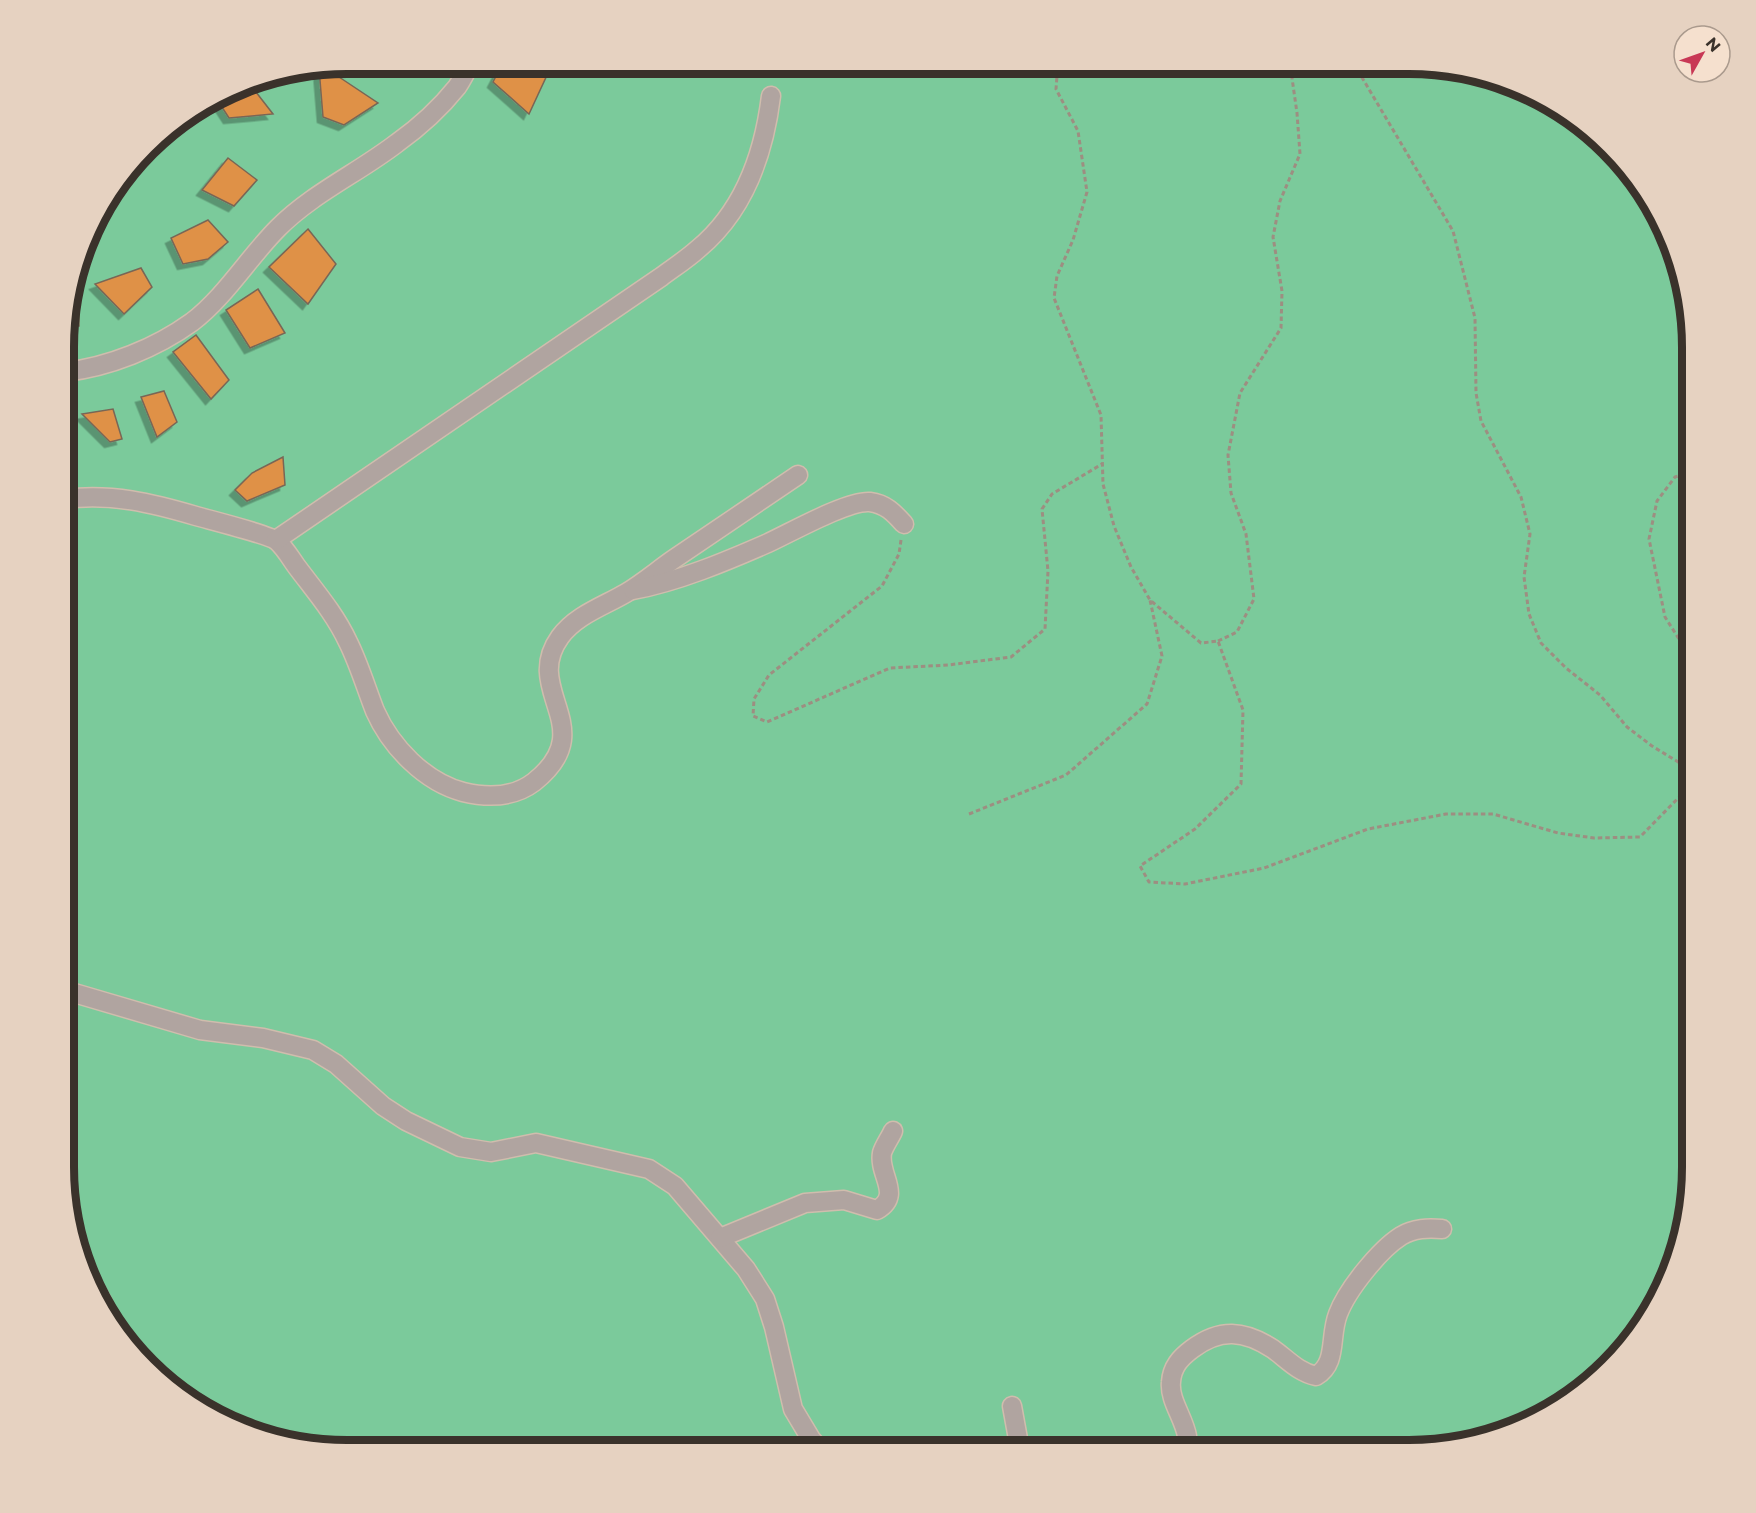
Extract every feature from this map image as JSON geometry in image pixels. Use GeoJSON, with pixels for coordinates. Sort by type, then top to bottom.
{"type":"FeatureCollection","features":[{"type":"Feature","properties":{"kind":"street"},"geometry":{"type":"LineString","coordinates":[[74,370],[118,359],[156,343],[193,321],[279,227],[326,189],[398,143],[430,115],[458,86],[465,74]]}},
{"type":"Feature","properties":{"kind":"street"},"geometry":{"type":"LineString","coordinates":[[276,540],[700,248],[729,215],[749,182],[762,147],[771,96]]}},
{"type":"Feature","properties":{"kind":"street"},"geometry":{"type":"LineString","coordinates":[[74,498],[97,497],[147,502],[276,540],[326,604],[348,640],[376,712],[397,747],[420,769],[440,783],[460,791],[489,797],[513,793],[529,786],[548,771],[559,753],[563,736],[561,718],[548,676],[551,655],[560,637],[573,623],[629,591],[798,475]]}},
{"type":"Feature","properties":{"kind":"street"},"geometry":{"type":"LineString","coordinates":[[629,591],[664,584],[766,544],[846,507],[868,502],[888,507],[904,524]]}},
{"type":"Feature","properties":{"kind":"street"},"geometry":{"type":"LineString","coordinates":[[74,993],[200,1030],[263,1038],[313,1050],[336,1064],[375,1099],[406,1121],[460,1147],[491,1152],[536,1143],[649,1169],[675,1186],[746,1269],[765,1299],[774,1327],[793,1409],[812,1440]]}},
{"type":"Feature","properties":{"kind":"street"},"geometry":{"type":"LineString","coordinates":[[720,1238],[806,1203],[844,1200],[877,1210],[886,1205],[890,1195],[882,1154],[893,1131]]}},
{"type":"Feature","properties":{"kind":"street"},"geometry":{"type":"LineString","coordinates":[[1187,1440],[1170,1384],[1174,1366],[1183,1356],[1205,1339],[1223,1332],[1243,1335],[1271,1348],[1306,1374],[1316,1376],[1326,1370],[1331,1358],[1333,1329],[1338,1312],[1354,1286],[1383,1251],[1402,1235],[1424,1228],[1442,1229]]}},
{"type":"Feature","properties":{"kind":"street"},"geometry":{"type":"LineString","coordinates":[[1012,1406],[1018,1440]]}},
{"type":"Feature","properties":{"kind":"path"},"geometry":{"type":"LineString","coordinates":[[969,814],[1066,775],[1147,704],[1162,656],[1150,600],[1131,567],[1114,526],[1103,484],[1101,415],[1054,298],[1057,276],[1072,240],[1087,192],[1078,131],[1056,89],[1057,74]]}},
{"type":"Feature","properties":{"kind":"path"},"geometry":{"type":"LineString","coordinates":[[1150,600],[1201,643],[1218,641],[1237,632],[1254,599],[1246,534],[1231,493],[1228,455],[1240,393],[1281,328],[1282,291],[1273,237],[1280,201],[1300,154],[1291,74]]}},
{"type":"Feature","properties":{"kind":"path"},"geometry":{"type":"LineString","coordinates":[[1360,74],[1453,231],[1475,318],[1476,393],[1481,422],[1521,497],[1530,534],[1524,577],[1529,614],[1541,643],[1566,668],[1600,695],[1627,727],[1682,764]]}},
{"type":"Feature","properties":{"kind":"path"},"geometry":{"type":"LineString","coordinates":[[904,524],[899,554],[882,586],[769,675],[754,699],[753,716],[767,722],[890,668],[948,665],[1011,657],[1045,629],[1047,571],[1042,509],[1052,494],[1102,464]]}},
{"type":"Feature","properties":{"kind":"path"},"geometry":{"type":"LineString","coordinates":[[1682,475],[1675,477],[1657,501],[1649,539],[1665,618],[1682,644]]}},
{"type":"Feature","properties":{"kind":"path"},"geometry":{"type":"LineString","coordinates":[[1218,641],[1242,710],[1241,784],[1195,830],[1140,866],[1149,882],[1185,884],[1264,868],[1368,829],[1446,814],[1493,814],[1558,833],[1594,838],[1640,837],[1682,794]]}},
{"type":"Feature","properties":{"kind":"green space"},"geometry":{"type":"Polygon","coordinates":[[[329,74],[1427,74],[1463,79],[1514,94],[1546,110],[1576,130],[1615,167],[1646,210],[1662,242],[1677,293],[1682,329],[1682,1184],[1677,1220],[1662,1271],[1646,1303],[1626,1333],[1589,1372],[1546,1403],[1514,1419],[1463,1434],[1409,1440],[347,1440],[293,1434],[242,1419],[210,1403],[180,1383],[141,1346],[110,1303],[94,1271],[79,1220],[74,1184],[74,329],[76,311],[88,259],[110,210],[130,180],[167,141],[210,110],[242,94],[293,79],[329,74]]]}},
{"type":"Feature","properties":{"kind":"building"},"geometry":{"type":"Polygon","coordinates":[[[334,74],[378,103],[344,125],[323,117],[320,75],[334,74]]]}},
{"type":"Feature","properties":{"kind":"building"},"geometry":{"type":"Polygon","coordinates":[[[497,74],[548,74],[529,114],[493,82],[497,74]]]}},
{"type":"Feature","properties":{"kind":"building"},"geometry":{"type":"Polygon","coordinates":[[[254,90],[273,114],[229,118],[220,105],[254,90]]]}},
{"type":"Feature","properties":{"kind":"building"},"geometry":{"type":"Polygon","coordinates":[[[228,158],[257,180],[234,206],[202,190],[228,158]]]}},
{"type":"Feature","properties":{"kind":"building"},"geometry":{"type":"Polygon","coordinates":[[[208,220],[228,242],[208,259],[183,264],[171,238],[208,220]]]}},
{"type":"Feature","properties":{"kind":"building"},"geometry":{"type":"Polygon","coordinates":[[[308,229],[336,264],[308,304],[269,267],[308,229]]]}},
{"type":"Feature","properties":{"kind":"building"},"geometry":{"type":"Polygon","coordinates":[[[141,268],[152,287],[124,314],[95,284],[141,268]]]}},
{"type":"Feature","properties":{"kind":"building"},"geometry":{"type":"Polygon","coordinates":[[[258,289],[285,333],[250,348],[226,310],[258,289]]]}},
{"type":"Feature","properties":{"kind":"building"},"geometry":{"type":"Polygon","coordinates":[[[79,293],[79,326],[74,326],[79,293]]]}},
{"type":"Feature","properties":{"kind":"building"},"geometry":{"type":"Polygon","coordinates":[[[196,335],[229,380],[211,399],[173,352],[196,335]]]}},
{"type":"Feature","properties":{"kind":"building"},"geometry":{"type":"Polygon","coordinates":[[[164,391],[177,422],[157,437],[141,397],[164,391]]]}},
{"type":"Feature","properties":{"kind":"building"},"geometry":{"type":"Polygon","coordinates":[[[113,409],[122,439],[110,442],[82,414],[113,409]]]}},
{"type":"Feature","properties":{"kind":"building"},"geometry":{"type":"Polygon","coordinates":[[[283,457],[285,485],[247,501],[235,490],[252,473],[283,457]]]}}]}
